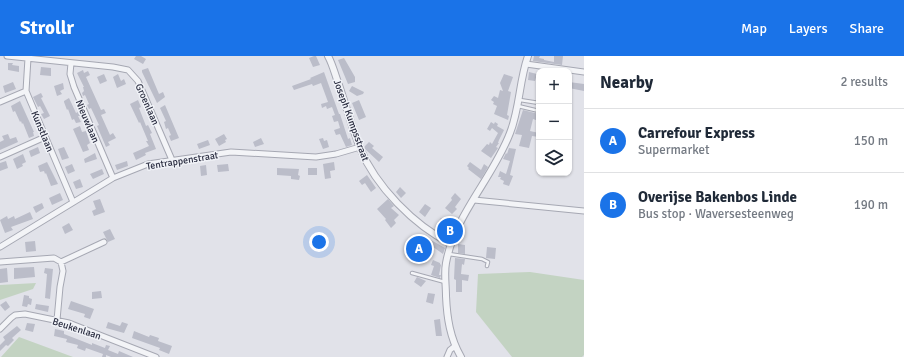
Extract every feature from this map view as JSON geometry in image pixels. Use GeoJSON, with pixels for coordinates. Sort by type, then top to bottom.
{"type":"FeatureCollection","features":[{"type":"Feature","properties":{"kind":"street","name":"Groenlaan"},"geometry":{"type":"LineString","coordinates":[[7,56],[122,68],[128,70],[138,81],[172,160]]}},
{"type":"Feature","properties":{"kind":"street","name":"Joseph Kumpsstraat"},"geometry":{"type":"LineString","coordinates":[[328,56],[360,147],[368,165],[393,198],[433,234],[451,244]]}},
{"type":"Feature","properties":{"kind":"street"},"geometry":{"type":"LineString","coordinates":[[461,357],[449,327],[446,282],[448,254],[460,223],[511,132],[528,56]]}},
{"type":"Feature","properties":{"kind":"street","name":"Kunstlaan"},"geometry":{"type":"LineString","coordinates":[[28,58],[26,91],[73,202]]}},
{"type":"Feature","properties":{"kind":"street","name":"Nieuwlaan"},"geometry":{"type":"LineString","coordinates":[[71,63],[70,74],[72,81],[113,178]]}},
{"type":"Feature","properties":{"kind":"street"},"geometry":{"type":"LineString","coordinates":[[526,64],[584,72]]}},
{"type":"Feature","properties":{"kind":"street"},"geometry":{"type":"LineString","coordinates":[[0,102],[26,91]]}},
{"type":"Feature","properties":{"kind":"street"},"geometry":{"type":"LineString","coordinates":[[0,157],[46,137]]}},
{"type":"Feature","properties":{"kind":"street","name":"Tentrappenstraat"},"geometry":{"type":"LineString","coordinates":[[0,247],[113,178],[148,164],[231,152],[316,157],[336,154],[360,147]]}},
{"type":"Feature","properties":{"kind":"street"},"geometry":{"type":"LineString","coordinates":[[474,200],[584,211]]}},
{"type":"Feature","properties":{"kind":"street"},"geometry":{"type":"LineString","coordinates":[[61,262],[104,242]]}},
{"type":"Feature","properties":{"kind":"street"},"geometry":{"type":"LineString","coordinates":[[0,262],[54,258],[61,262],[63,271],[57,320]]}},
{"type":"Feature","properties":{"kind":"street","name":"Beukenlaan"},"geometry":{"type":"LineString","coordinates":[[0,329],[11,318],[20,314],[25,314],[69,323],[156,357]]}},
{"type":"Feature","properties":{"kind":"street"},"geometry":{"type":"LineString","coordinates":[[447,357],[450,350],[456,346]]}},
{"type":"Feature","properties":{"kind":"lane"},"geometry":{"type":"LineString","coordinates":[[518,103],[536,103]]}},
{"type":"Feature","properties":{"kind":"lane"},"geometry":{"type":"LineString","coordinates":[[518,103],[536,110]]}},
{"type":"Feature","properties":{"kind":"lane"},"geometry":{"type":"LineString","coordinates":[[448,254],[482,258],[488,262],[487,266]]}},
{"type":"Feature","properties":{"kind":"lane"},"geometry":{"type":"LineString","coordinates":[[412,273],[446,282]]}},
{"type":"Feature","properties":{"kind":"green space"},"geometry":{"type":"Polygon","coordinates":[[[530,272],[584,280],[584,355],[582,357],[512,357],[476,312],[478,274],[530,272]]]}},
{"type":"Feature","properties":{"kind":"green space"},"geometry":{"type":"Polygon","coordinates":[[[36,283],[33,289],[0,300],[0,285],[36,283]]]}},
{"type":"Feature","properties":{"kind":"green space"},"geometry":{"type":"Polygon","coordinates":[[[19,337],[73,357],[1,357],[19,337]]]}},
{"type":"Feature","properties":{"kind":"building"},"geometry":{"type":"Polygon","coordinates":[[[136,56],[141,56],[146,59],[143,64],[134,59],[136,56]]]}},
{"type":"Feature","properties":{"kind":"building"},"geometry":{"type":"Polygon","coordinates":[[[316,56],[320,65],[313,67],[309,58],[316,56]]]}},
{"type":"Feature","properties":{"kind":"building"},"geometry":{"type":"Polygon","coordinates":[[[534,56],[540,56],[539,58],[554,62],[554,56],[563,56],[562,65],[533,61],[534,56]]]}},
{"type":"Feature","properties":{"kind":"building"},"geometry":{"type":"Polygon","coordinates":[[[344,58],[355,77],[355,82],[348,84],[338,60],[344,58]]]}},
{"type":"Feature","properties":{"kind":"building"},"geometry":{"type":"Polygon","coordinates":[[[8,63],[13,63],[12,65],[19,66],[19,72],[8,70],[8,63]]]}},
{"type":"Feature","properties":{"kind":"building"},"geometry":{"type":"Polygon","coordinates":[[[41,67],[51,68],[51,76],[40,75],[41,67]]]}},
{"type":"Feature","properties":{"kind":"building"},"geometry":{"type":"Polygon","coordinates":[[[148,68],[159,94],[163,92],[165,97],[157,103],[142,72],[142,70],[148,68]]]}},
{"type":"Feature","properties":{"kind":"building"},"geometry":{"type":"Polygon","coordinates":[[[83,70],[84,73],[88,71],[90,75],[86,77],[101,110],[104,109],[106,113],[101,115],[110,135],[113,133],[116,138],[108,142],[110,145],[106,147],[97,126],[99,125],[91,108],[89,109],[87,105],[89,104],[85,95],[83,96],[82,93],[84,91],[84,87],[77,73],[83,70]]]}},
{"type":"Feature","properties":{"kind":"building"},"geometry":{"type":"Polygon","coordinates":[[[324,72],[348,139],[350,138],[352,145],[346,147],[340,134],[336,135],[334,130],[340,128],[338,121],[334,122],[332,116],[335,115],[332,107],[327,109],[326,106],[322,108],[321,104],[328,102],[321,83],[313,86],[312,84],[294,90],[292,86],[311,79],[310,78],[324,72]]]}},
{"type":"Feature","properties":{"kind":"building"},"geometry":{"type":"Polygon","coordinates":[[[529,72],[536,74],[535,81],[528,80],[529,72]]]}},
{"type":"Feature","properties":{"kind":"building"},"geometry":{"type":"Polygon","coordinates":[[[104,74],[107,81],[100,84],[97,77],[104,74]]]}},
{"type":"Feature","properties":{"kind":"building"},"geometry":{"type":"Polygon","coordinates":[[[118,74],[121,81],[124,79],[126,84],[117,88],[113,77],[118,74]]]}},
{"type":"Feature","properties":{"kind":"building"},"geometry":{"type":"Polygon","coordinates":[[[504,74],[513,77],[508,91],[511,92],[507,115],[509,116],[508,120],[494,114],[497,106],[493,104],[494,102],[491,100],[494,96],[498,98],[500,90],[503,91],[500,83],[504,74]]]}},
{"type":"Feature","properties":{"kind":"building"},"geometry":{"type":"Polygon","coordinates":[[[13,82],[16,89],[5,93],[3,86],[13,82]]]}},
{"type":"Feature","properties":{"kind":"building"},"geometry":{"type":"Polygon","coordinates":[[[572,82],[584,84],[584,91],[572,89],[572,82]]]}},
{"type":"Feature","properties":{"kind":"building"},"geometry":{"type":"Polygon","coordinates":[[[63,83],[64,89],[60,91],[62,94],[57,96],[54,86],[63,83]]]}},
{"type":"Feature","properties":{"kind":"building"},"geometry":{"type":"Polygon","coordinates":[[[352,86],[364,92],[363,94],[357,96],[349,91],[352,86]]]}},
{"type":"Feature","properties":{"kind":"building"},"geometry":{"type":"Polygon","coordinates":[[[41,93],[43,97],[41,98],[50,116],[44,119],[41,114],[44,113],[40,106],[38,107],[33,97],[41,93]]]}},
{"type":"Feature","properties":{"kind":"building"},"geometry":{"type":"Polygon","coordinates":[[[69,98],[76,113],[78,112],[80,116],[78,116],[81,122],[76,123],[74,119],[72,120],[68,109],[67,110],[64,101],[69,98]]]}},
{"type":"Feature","properties":{"kind":"building"},"geometry":{"type":"Polygon","coordinates":[[[138,100],[141,107],[139,108],[146,126],[148,125],[152,133],[150,134],[156,149],[145,153],[146,155],[136,160],[133,153],[149,146],[140,122],[139,123],[130,104],[138,100]]]}},
{"type":"Feature","properties":{"kind":"building"},"geometry":{"type":"Polygon","coordinates":[[[359,100],[366,117],[359,120],[352,103],[359,100]]]}},
{"type":"Feature","properties":{"kind":"building"},"geometry":{"type":"Polygon","coordinates":[[[20,101],[34,132],[34,136],[29,138],[23,123],[22,124],[21,121],[20,122],[11,106],[20,101]]]}},
{"type":"Feature","properties":{"kind":"building"},"geometry":{"type":"Polygon","coordinates":[[[165,105],[179,138],[171,141],[169,136],[171,135],[168,128],[166,129],[164,122],[166,121],[160,108],[165,105]]]}},
{"type":"Feature","properties":{"kind":"building"},"geometry":{"type":"Polygon","coordinates":[[[523,110],[536,113],[536,120],[533,119],[530,131],[536,132],[536,137],[532,136],[529,148],[519,146],[522,135],[515,134],[523,110]]]}},
{"type":"Feature","properties":{"kind":"building"},"geometry":{"type":"Polygon","coordinates":[[[491,122],[494,124],[495,122],[498,124],[497,126],[504,130],[496,147],[498,148],[491,158],[481,151],[487,144],[489,145],[490,142],[492,144],[498,133],[492,128],[490,131],[487,129],[491,122]]]}},
{"type":"Feature","properties":{"kind":"building"},"geometry":{"type":"Polygon","coordinates":[[[80,126],[82,132],[86,131],[90,143],[87,145],[89,150],[83,152],[73,129],[80,126]]]}},
{"type":"Feature","properties":{"kind":"building"},"geometry":{"type":"Polygon","coordinates":[[[8,134],[10,139],[16,137],[18,142],[0,150],[0,142],[4,140],[2,136],[8,134]]]}},
{"type":"Feature","properties":{"kind":"building"},"geometry":{"type":"Polygon","coordinates":[[[224,134],[227,139],[225,140],[226,142],[219,146],[215,139],[224,134]]]}},
{"type":"Feature","properties":{"kind":"building"},"geometry":{"type":"Polygon","coordinates":[[[261,138],[264,144],[255,147],[253,142],[261,138]]]}},
{"type":"Feature","properties":{"kind":"building"},"geometry":{"type":"Polygon","coordinates":[[[323,138],[324,141],[327,140],[329,147],[323,149],[319,139],[323,138]]]}},
{"type":"Feature","properties":{"kind":"building"},"geometry":{"type":"Polygon","coordinates":[[[208,140],[210,145],[199,149],[197,144],[208,140]]]}},
{"type":"Feature","properties":{"kind":"building"},"geometry":{"type":"Polygon","coordinates":[[[369,142],[374,146],[372,148],[383,157],[379,162],[364,147],[369,142]]]}},
{"type":"Feature","properties":{"kind":"building"},"geometry":{"type":"Polygon","coordinates":[[[38,147],[40,153],[31,157],[29,151],[38,147]]]}},
{"type":"Feature","properties":{"kind":"building"},"geometry":{"type":"Polygon","coordinates":[[[64,147],[69,158],[62,160],[58,149],[64,147]]]}},
{"type":"Feature","properties":{"kind":"building"},"geometry":{"type":"Polygon","coordinates":[[[509,148],[516,149],[510,175],[513,176],[509,186],[503,184],[504,181],[500,179],[501,177],[498,177],[500,171],[506,174],[510,161],[503,159],[509,148]]]}},
{"type":"Feature","properties":{"kind":"building"},"geometry":{"type":"Polygon","coordinates":[[[95,153],[97,159],[85,163],[84,159],[95,153]]]}},
{"type":"Feature","properties":{"kind":"building"},"geometry":{"type":"Polygon","coordinates":[[[23,154],[26,162],[22,164],[23,166],[17,169],[13,159],[23,154]]]}},
{"type":"Feature","properties":{"kind":"building"},"geometry":{"type":"Polygon","coordinates":[[[6,161],[8,168],[0,171],[0,163],[6,161]]]}},
{"type":"Feature","properties":{"kind":"building"},"geometry":{"type":"Polygon","coordinates":[[[127,161],[128,166],[117,170],[115,165],[127,161]]]}},
{"type":"Feature","properties":{"kind":"building"},"geometry":{"type":"Polygon","coordinates":[[[47,162],[58,184],[51,186],[46,173],[45,174],[44,171],[40,172],[38,166],[47,162]]]}},
{"type":"Feature","properties":{"kind":"building"},"geometry":{"type":"Polygon","coordinates":[[[334,162],[335,170],[330,171],[331,178],[325,179],[323,164],[334,162]]]}},
{"type":"Feature","properties":{"kind":"building"},"geometry":{"type":"Polygon","coordinates":[[[470,162],[481,170],[484,164],[488,167],[481,179],[468,169],[469,168],[467,166],[470,162]]]}},
{"type":"Feature","properties":{"kind":"building"},"geometry":{"type":"Polygon","coordinates":[[[72,164],[75,171],[68,174],[65,167],[72,164]]]}},
{"type":"Feature","properties":{"kind":"building"},"geometry":{"type":"Polygon","coordinates":[[[228,164],[229,171],[218,172],[217,165],[228,164]]]}},
{"type":"Feature","properties":{"kind":"building"},"geometry":{"type":"Polygon","coordinates":[[[206,165],[207,175],[201,176],[200,166],[206,165]]]}},
{"type":"Feature","properties":{"kind":"building"},"geometry":{"type":"Polygon","coordinates":[[[277,168],[299,169],[299,180],[291,179],[291,176],[277,175],[277,168]]]}},
{"type":"Feature","properties":{"kind":"building"},"geometry":{"type":"Polygon","coordinates":[[[308,168],[317,168],[317,175],[308,175],[308,168]]]}},
{"type":"Feature","properties":{"kind":"building"},"geometry":{"type":"Polygon","coordinates":[[[102,169],[104,174],[93,179],[90,174],[102,169]]]}},
{"type":"Feature","properties":{"kind":"building"},"geometry":{"type":"Polygon","coordinates":[[[367,175],[376,188],[371,192],[365,183],[362,185],[359,181],[367,175]]]}},
{"type":"Feature","properties":{"kind":"building"},"geometry":{"type":"Polygon","coordinates":[[[80,179],[83,187],[76,189],[73,182],[80,179]]]}},
{"type":"Feature","properties":{"kind":"building"},"geometry":{"type":"Polygon","coordinates":[[[400,187],[406,193],[401,198],[396,192],[400,187]]]}},
{"type":"Feature","properties":{"kind":"building"},"geometry":{"type":"Polygon","coordinates":[[[60,193],[63,200],[52,205],[49,198],[60,193]]]}},
{"type":"Feature","properties":{"kind":"building"},"geometry":{"type":"Polygon","coordinates":[[[455,193],[461,199],[455,207],[457,209],[452,214],[445,208],[452,200],[451,198],[455,193]]]}},
{"type":"Feature","properties":{"kind":"building"},"geometry":{"type":"Polygon","coordinates":[[[100,199],[105,212],[94,216],[92,211],[96,209],[93,201],[100,199]]]}},
{"type":"Feature","properties":{"kind":"building"},"geometry":{"type":"Polygon","coordinates":[[[388,199],[394,206],[391,208],[399,215],[394,220],[396,223],[391,228],[385,220],[386,219],[377,209],[388,199]]]}},
{"type":"Feature","properties":{"kind":"building"},"geometry":{"type":"Polygon","coordinates":[[[42,203],[44,208],[36,213],[33,207],[42,203]]]}},
{"type":"Feature","properties":{"kind":"building"},"geometry":{"type":"Polygon","coordinates":[[[425,204],[431,208],[425,217],[419,212],[425,204]]]}},
{"type":"Feature","properties":{"kind":"building"},"geometry":{"type":"Polygon","coordinates":[[[30,212],[33,219],[11,227],[13,230],[5,233],[0,220],[7,216],[8,219],[14,216],[15,219],[30,212]]]}},
{"type":"Feature","properties":{"kind":"building"},"geometry":{"type":"Polygon","coordinates":[[[441,218],[448,221],[449,219],[453,221],[444,235],[437,231],[441,224],[438,222],[441,218]]]}},
{"type":"Feature","properties":{"kind":"building"},"geometry":{"type":"Polygon","coordinates":[[[69,223],[73,230],[65,234],[62,227],[69,223]]]}},
{"type":"Feature","properties":{"kind":"building"},"geometry":{"type":"Polygon","coordinates":[[[110,229],[115,239],[108,242],[103,232],[110,229]]]}},
{"type":"Feature","properties":{"kind":"building"},"geometry":{"type":"Polygon","coordinates":[[[417,238],[429,244],[421,259],[409,253],[417,238]]]}},
{"type":"Feature","properties":{"kind":"building"},"geometry":{"type":"Polygon","coordinates":[[[431,240],[445,248],[443,254],[429,244],[431,240]]]}},
{"type":"Feature","properties":{"kind":"building"},"geometry":{"type":"Polygon","coordinates":[[[35,241],[36,251],[26,252],[25,242],[35,241]]]}},
{"type":"Feature","properties":{"kind":"building"},"geometry":{"type":"Polygon","coordinates":[[[458,244],[465,245],[465,254],[458,253],[458,244]]]}},
{"type":"Feature","properties":{"kind":"building"},"geometry":{"type":"Polygon","coordinates":[[[487,247],[496,248],[495,259],[486,258],[487,247]]]}},
{"type":"Feature","properties":{"kind":"building"},"geometry":{"type":"Polygon","coordinates":[[[455,258],[465,259],[464,265],[462,264],[461,274],[469,275],[468,281],[462,280],[462,292],[456,292],[456,280],[454,279],[455,258]]]}},
{"type":"Feature","properties":{"kind":"building"},"geometry":{"type":"Polygon","coordinates":[[[433,260],[441,265],[439,275],[441,275],[440,278],[431,275],[434,266],[431,265],[433,260]]]}},
{"type":"Feature","properties":{"kind":"building"},"geometry":{"type":"Polygon","coordinates":[[[34,267],[35,277],[14,279],[14,268],[34,267]]]}},
{"type":"Feature","properties":{"kind":"building"},"geometry":{"type":"Polygon","coordinates":[[[7,268],[8,282],[0,283],[0,269],[7,268]]]}},
{"type":"Feature","properties":{"kind":"building"},"geometry":{"type":"Polygon","coordinates":[[[45,268],[53,269],[50,299],[45,298],[47,274],[44,273],[45,268]]]}},
{"type":"Feature","properties":{"kind":"building"},"geometry":{"type":"Polygon","coordinates":[[[417,277],[426,281],[421,287],[414,282],[417,277]]]}},
{"type":"Feature","properties":{"kind":"building"},"geometry":{"type":"Polygon","coordinates":[[[101,291],[102,298],[92,299],[92,292],[101,291]]]}},
{"type":"Feature","properties":{"kind":"building"},"geometry":{"type":"Polygon","coordinates":[[[428,293],[435,294],[433,304],[426,302],[428,293]]]}},
{"type":"Feature","properties":{"kind":"building"},"geometry":{"type":"Polygon","coordinates":[[[24,295],[29,296],[29,298],[32,299],[31,305],[28,304],[27,307],[22,306],[24,295]]]}},
{"type":"Feature","properties":{"kind":"building"},"geometry":{"type":"Polygon","coordinates":[[[6,301],[10,307],[5,311],[0,305],[6,301]]]}},
{"type":"Feature","properties":{"kind":"building"},"geometry":{"type":"Polygon","coordinates":[[[71,301],[94,309],[90,319],[84,317],[85,314],[68,309],[71,301]]]}},
{"type":"Feature","properties":{"kind":"building"},"geometry":{"type":"Polygon","coordinates":[[[36,304],[49,306],[48,312],[35,309],[36,304]]]}},
{"type":"Feature","properties":{"kind":"building"},"geometry":{"type":"Polygon","coordinates":[[[440,319],[442,336],[436,336],[434,320],[440,319]]]}},
{"type":"Feature","properties":{"kind":"building"},"geometry":{"type":"Polygon","coordinates":[[[108,322],[120,326],[122,322],[128,324],[124,333],[106,328],[108,322]]]}},
{"type":"Feature","properties":{"kind":"building"},"geometry":{"type":"Polygon","coordinates":[[[27,323],[35,324],[33,332],[25,330],[27,323]]]}},
{"type":"Feature","properties":{"kind":"building"},"geometry":{"type":"Polygon","coordinates":[[[17,326],[21,330],[12,338],[14,340],[8,346],[6,345],[0,351],[0,345],[5,340],[3,337],[17,326]]]}},
{"type":"Feature","properties":{"kind":"building"},"geometry":{"type":"Polygon","coordinates":[[[55,329],[64,331],[64,334],[92,345],[92,343],[105,348],[106,345],[110,346],[108,350],[118,354],[119,351],[133,357],[111,357],[106,355],[106,357],[102,357],[103,354],[86,348],[85,351],[77,348],[78,345],[66,342],[67,339],[54,336],[55,329]]]}},
{"type":"Feature","properties":{"kind":"building"},"geometry":{"type":"Polygon","coordinates":[[[134,331],[149,337],[150,335],[159,338],[158,341],[172,346],[169,354],[159,350],[160,348],[132,338],[134,331]]]}},
{"type":"Feature","properties":{"kind":"place","name":"Overijse Bakenbos Linde"},"geometry":{"type":"Point","coordinates":[450,231]}},
{"type":"Feature","properties":{"kind":"place","name":"Carrefour Express"},"geometry":{"type":"Point","coordinates":[419,249]}}]}
